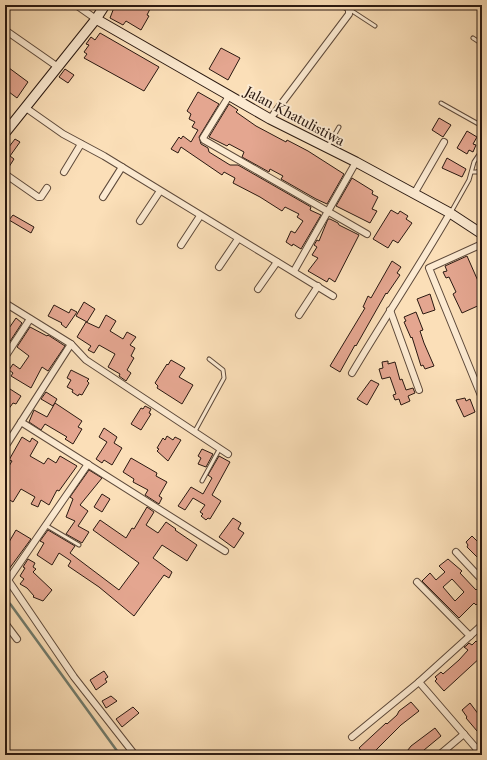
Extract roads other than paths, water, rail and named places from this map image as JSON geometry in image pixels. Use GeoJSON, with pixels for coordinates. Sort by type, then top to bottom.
{"type":"FeatureCollection","features":[{"type":"Feature","properties":{"kind":"street"},"geometry":{"type":"LineString","coordinates":[[76,5],[96,19]]}},
{"type":"Feature","properties":{"kind":"street"},"geometry":{"type":"LineString","coordinates":[[5,133],[96,19],[105,5]]}},
{"type":"Feature","properties":{"kind":"street"},"geometry":{"type":"LineString","coordinates":[[270,119],[349,14],[351,7],[343,5]]}},
{"type":"Feature","properties":{"kind":"street","name":"Jalan Khatulistiwa"},"geometry":{"type":"LineString","coordinates":[[96,19],[270,119],[356,162],[450,213],[482,234]]}},
{"type":"Feature","properties":{"kind":"street"},"geometry":{"type":"LineString","coordinates":[[5,30],[58,67]]}},
{"type":"Feature","properties":{"kind":"street"},"geometry":{"type":"LineString","coordinates":[[229,96],[203,138],[204,140],[367,234]]}},
{"type":"Feature","properties":{"kind":"street"},"geometry":{"type":"LineString","coordinates":[[26,108],[81,144],[122,167],[333,296]]}},
{"type":"Feature","properties":{"kind":"street"},"geometry":{"type":"LineString","coordinates":[[414,194],[444,142]]}},
{"type":"Feature","properties":{"kind":"street"},"geometry":{"type":"LineString","coordinates":[[64,172],[81,144]]}},
{"type":"Feature","properties":{"kind":"street"},"geometry":{"type":"LineString","coordinates":[[294,272],[356,162]]}},
{"type":"Feature","properties":{"kind":"street"},"geometry":{"type":"LineString","coordinates":[[103,197],[122,167]]}},
{"type":"Feature","properties":{"kind":"street"},"geometry":{"type":"LineString","coordinates":[[5,174],[38,197],[41,197],[47,188]]}},
{"type":"Feature","properties":{"kind":"street"},"geometry":{"type":"LineString","coordinates":[[140,221],[160,191]]}},
{"type":"Feature","properties":{"kind":"street"},"geometry":{"type":"LineString","coordinates":[[352,373],[390,310],[420,266],[450,213]]}},
{"type":"Feature","properties":{"kind":"street"},"geometry":{"type":"LineString","coordinates":[[181,245],[200,216]]}},
{"type":"Feature","properties":{"kind":"street"},"geometry":{"type":"LineString","coordinates":[[219,268],[238,239]]}},
{"type":"Feature","properties":{"kind":"street"},"geometry":{"type":"LineString","coordinates":[[420,266],[429,268],[482,244]]}},
{"type":"Feature","properties":{"kind":"street"},"geometry":{"type":"LineString","coordinates":[[258,290],[278,262]]}},
{"type":"Feature","properties":{"kind":"street"},"geometry":{"type":"LineString","coordinates":[[429,268],[482,398]]}},
{"type":"Feature","properties":{"kind":"street"},"geometry":{"type":"LineString","coordinates":[[299,315],[318,286]]}},
{"type":"Feature","properties":{"kind":"street"},"geometry":{"type":"LineString","coordinates":[[5,303],[71,344],[86,360],[228,454]]}},
{"type":"Feature","properties":{"kind":"street"},"geometry":{"type":"LineString","coordinates":[[390,310],[419,390]]}},
{"type":"Feature","properties":{"kind":"street"},"geometry":{"type":"LineString","coordinates":[[5,357],[30,319]]}},
{"type":"Feature","properties":{"kind":"street"},"geometry":{"type":"LineString","coordinates":[[5,448],[71,344]]}},
{"type":"Feature","properties":{"kind":"street"},"geometry":{"type":"LineString","coordinates":[[22,422],[225,551]]}},
{"type":"Feature","properties":{"kind":"street"},"geometry":{"type":"LineString","coordinates":[[88,464],[48,526],[7,579],[74,677],[135,755]]}},
{"type":"Feature","properties":{"kind":"street"},"geometry":{"type":"LineString","coordinates":[[456,552],[482,580]]}},
{"type":"Feature","properties":{"kind":"street"},"geometry":{"type":"LineString","coordinates":[[418,582],[470,636]]}},
{"type":"Feature","properties":{"kind":"street"},"geometry":{"type":"LineString","coordinates":[[5,623],[17,639]]}},
{"type":"Feature","properties":{"kind":"street"},"geometry":{"type":"LineString","coordinates":[[352,737],[419,682],[482,625]]}},
{"type":"Feature","properties":{"kind":"street"},"geometry":{"type":"LineString","coordinates":[[419,682],[482,755]]}},
{"type":"Feature","properties":{"kind":"street"},"geometry":{"type":"LineString","coordinates":[[439,755],[464,734]]}},
{"type":"Feature","properties":{"kind":"lane"},"geometry":{"type":"LineString","coordinates":[[351,7],[375,26]]}},
{"type":"Feature","properties":{"kind":"lane"},"geometry":{"type":"LineString","coordinates":[[473,38],[482,44]]}},
{"type":"Feature","properties":{"kind":"lane"},"geometry":{"type":"LineString","coordinates":[[441,103],[482,126]]}},
{"type":"Feature","properties":{"kind":"lane"},"geometry":{"type":"LineString","coordinates":[[327,148],[339,127]]}},
{"type":"Feature","properties":{"kind":"lane"},"geometry":{"type":"LineString","coordinates":[[450,213],[472,172],[473,165],[482,150]]}},
{"type":"Feature","properties":{"kind":"lane"},"geometry":{"type":"LineString","coordinates":[[473,165],[481,170]]}},
{"type":"Feature","properties":{"kind":"lane"},"geometry":{"type":"LineString","coordinates":[[472,172],[481,170]]}},
{"type":"Feature","properties":{"kind":"lane"},"geometry":{"type":"LineString","coordinates":[[194,432],[224,378],[222,370],[209,359]]}},
{"type":"Feature","properties":{"kind":"lane"},"geometry":{"type":"LineString","coordinates":[[202,481],[220,448]]}},
{"type":"Feature","properties":{"kind":"lane"},"geometry":{"type":"LineString","coordinates":[[48,526],[78,545]]}},
{"type":"Feature","properties":{"kind":"waterway"},"geometry":{"type":"LineString","coordinates":[[5,599],[11,605],[120,755]]}}]}
